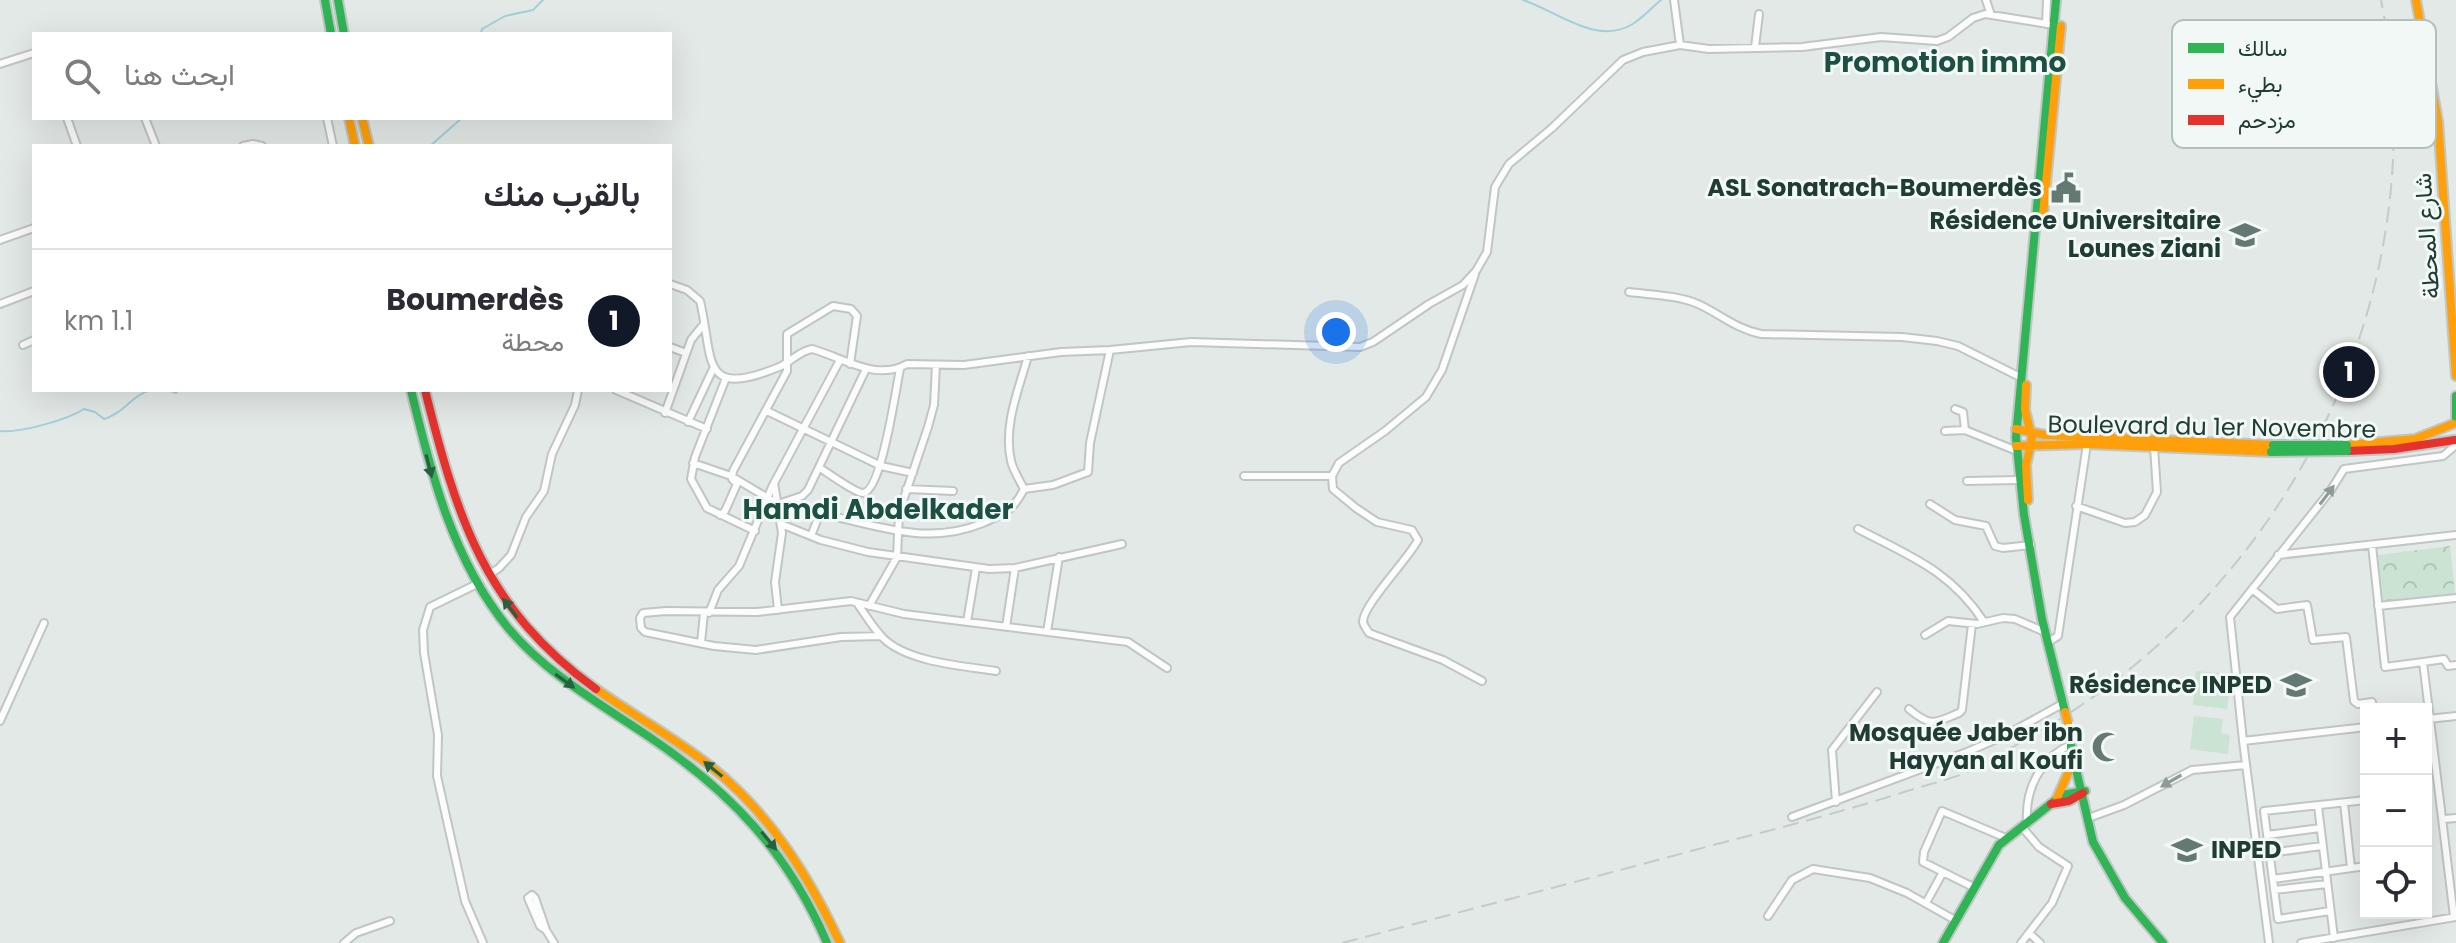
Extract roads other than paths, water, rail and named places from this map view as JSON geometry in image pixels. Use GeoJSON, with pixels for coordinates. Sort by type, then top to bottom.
{"type":"FeatureCollection","features":[{"type":"Feature","properties":{"kind":"main road"},"geometry":{"type":"LineString","coordinates":[[325,0],[331,32]]}},
{"type":"Feature","properties":{"kind":"main road"},"geometry":{"type":"LineString","coordinates":[[338,0],[344,32]]}},
{"type":"Feature","properties":{"kind":"main road"},"geometry":{"type":"LineString","coordinates":[[2059,0],[2054,25],[2020,377],[2016,429],[2019,480],[2047,643],[2068,723],[2073,761],[2097,846],[2125,898],[2163,943]]}},
{"type":"Feature","properties":{"kind":"main road","name":"شارع المحطة"},"geometry":{"type":"LineString","coordinates":[[2416,0],[2420,20]]}},
{"type":"Feature","properties":{"kind":"main road"},"geometry":{"type":"LineString","coordinates":[[2030,540],[2026,474],[2031,431],[2025,410],[2026,377],[2054,25]]}},
{"type":"Feature","properties":{"kind":"main road","name":"شارع المحطة"},"geometry":{"type":"LineString","coordinates":[[2436,110],[2456,376]]}},
{"type":"Feature","properties":{"kind":"main road"},"geometry":{"type":"LineString","coordinates":[[349,120],[355,144]]}},
{"type":"Feature","properties":{"kind":"main road"},"geometry":{"type":"LineString","coordinates":[[362,120],[368,144]]}},
{"type":"Feature","properties":{"kind":"main road"},"geometry":{"type":"LineString","coordinates":[[412,392],[435,486],[460,551],[477,584],[510,631],[552,671],[687,762],[744,812],[800,884],[827,943]]}},
{"type":"Feature","properties":{"kind":"main road"},"geometry":{"type":"LineString","coordinates":[[426,392],[449,482],[488,575],[525,627],[581,677],[709,765],[757,810],[801,866],[840,943]]}},
{"type":"Feature","properties":{"kind":"main road"},"geometry":{"type":"LineString","coordinates":[[2456,396],[2455,422],[2451,432],[2456,442]]}},
{"type":"Feature","properties":{"kind":"main road","name":"Boulevard du 1er Novembre"},"geometry":{"type":"LineString","coordinates":[[2347,448],[2410,441],[2438,434],[2455,422]]}},
{"type":"Feature","properties":{"kind":"main road","name":"Boulevard du 1er Novembre"},"geometry":{"type":"LineString","coordinates":[[2016,429],[2045,435],[2272,448]]}},
{"type":"Feature","properties":{"kind":"main road","name":"Boulevard du 1er Novembre"},"geometry":{"type":"LineString","coordinates":[[2017,448],[2043,443],[2394,449],[2456,442]]}},
{"type":"Feature","properties":{"kind":"main road"},"geometry":{"type":"LineString","coordinates":[[2070,740],[2074,738],[2082,792]]}},
{"type":"Feature","properties":{"kind":"main road"},"geometry":{"type":"LineString","coordinates":[[2054,801],[2073,761]]}},
{"type":"Feature","properties":{"kind":"main road"},"geometry":{"type":"LineString","coordinates":[[1946,943],[1955,920],[1990,857],[2006,838],[2067,792],[2082,792]]}},
{"type":"Feature","properties":{"kind":"main road"},"geometry":{"type":"LineString","coordinates":[[2054,801],[2069,801],[2082,792]]}},
{"type":"Feature","properties":{"kind":"main road"},"geometry":{"type":"LineString","coordinates":[[2069,801],[2088,815]]}},
{"type":"Feature","properties":{"kind":"main road"},"geometry":{"type":"LineString","coordinates":[[1946,943],[1991,864],[2022,826]]}},
{"type":"Feature","properties":{"kind":"street"},"geometry":{"type":"LineString","coordinates":[[1674,0],[1680,45]]}},
{"type":"Feature","properties":{"kind":"street"},"geometry":{"type":"LineString","coordinates":[[1986,0],[1991,15]]}},
{"type":"Feature","properties":{"kind":"street"},"geometry":{"type":"LineString","coordinates":[[1482,681],[1443,660],[1369,633],[1365,628],[1364,617],[1371,603],[1418,540],[1412,530],[1377,522],[1356,508],[1333,489],[1332,476],[1339,463],[1426,397],[1442,370],[1476,271],[1487,252],[1495,187],[1509,164],[1623,60],[1643,52],[1680,45],[1709,49],[1802,47],[1881,37],[1937,41],[1948,37],[1973,18],[1991,15],[2054,25],[2047,0]]}},
{"type":"Feature","properties":{"kind":"street"},"geometry":{"type":"LineString","coordinates":[[1755,47],[1759,14]]}},
{"type":"Feature","properties":{"kind":"street"},"geometry":{"type":"LineString","coordinates":[[0,64],[32,54]]}},
{"type":"Feature","properties":{"kind":"street"},"geometry":{"type":"LineString","coordinates":[[68,120],[76,144]]}},
{"type":"Feature","properties":{"kind":"street"},"geometry":{"type":"LineString","coordinates":[[146,120],[155,144]]}},
{"type":"Feature","properties":{"kind":"street"},"geometry":{"type":"LineString","coordinates":[[327,120],[333,144]]}},
{"type":"Feature","properties":{"kind":"street"},"geometry":{"type":"LineString","coordinates":[[0,240],[32,229]]}},
{"type":"Feature","properties":{"kind":"street"},"geometry":{"type":"LineString","coordinates":[[733,478],[767,411],[784,368],[806,350],[812,349],[866,369],[900,369],[907,364],[964,365],[1028,356],[1191,342],[1360,347],[1373,342],[1463,285],[1476,271]]}},
{"type":"Feature","properties":{"kind":"street"},"geometry":{"type":"LineString","coordinates":[[672,285],[687,290],[700,301],[713,369],[737,381],[784,368]]}},
{"type":"Feature","properties":{"kind":"street"},"geometry":{"type":"LineString","coordinates":[[0,304],[32,292]]}},
{"type":"Feature","properties":{"kind":"street"},"geometry":{"type":"LineString","coordinates":[[1629,292],[1677,297],[1698,304],[1743,331],[1761,334],[1902,337],[1937,341],[1958,346],[2020,377]]}},
{"type":"Feature","properties":{"kind":"street"},"geometry":{"type":"LineString","coordinates":[[789,362],[785,342],[789,332],[824,310],[837,306],[857,313],[850,364]]}},
{"type":"Feature","properties":{"kind":"street"},"geometry":{"type":"LineString","coordinates":[[665,413],[693,336],[704,324]]}},
{"type":"Feature","properties":{"kind":"street"},"geometry":{"type":"LineString","coordinates":[[23,345],[32,341]]}},
{"type":"Feature","properties":{"kind":"street"},"geometry":{"type":"LineString","coordinates":[[672,348],[686,353]]}},
{"type":"Feature","properties":{"kind":"street"},"geometry":{"type":"LineString","coordinates":[[1024,489],[1053,485],[1088,472],[1090,443],[1110,350]]}},
{"type":"Feature","properties":{"kind":"street"},"geometry":{"type":"LineString","coordinates":[[1024,489],[1011,462],[1010,432],[1012,408],[1028,356]]}},
{"type":"Feature","properties":{"kind":"street"},"geometry":{"type":"LineString","coordinates":[[701,643],[707,613],[718,590],[739,566],[774,483],[840,360]]}},
{"type":"Feature","properties":{"kind":"street"},"geometry":{"type":"LineString","coordinates":[[869,606],[897,557],[899,513],[934,405],[936,365]]}},
{"type":"Feature","properties":{"kind":"street"},"geometry":{"type":"LineString","coordinates":[[688,422],[713,369]]}},
{"type":"Feature","properties":{"kind":"street"},"geometry":{"type":"LineString","coordinates":[[778,504],[795,499],[808,490],[866,369]]}},
{"type":"Feature","properties":{"kind":"street"},"geometry":{"type":"LineString","coordinates":[[820,468],[863,493],[870,490],[881,466],[900,369]]}},
{"type":"Feature","properties":{"kind":"street"},"geometry":{"type":"LineString","coordinates":[[726,378],[690,473],[702,503],[755,531]]}},
{"type":"Feature","properties":{"kind":"street"},"geometry":{"type":"LineString","coordinates":[[488,575],[511,555],[526,517],[544,491],[552,454],[575,405],[578,392]]}},
{"type":"Feature","properties":{"kind":"street"},"geometry":{"type":"LineString","coordinates":[[620,392],[707,429]]}},
{"type":"Feature","properties":{"kind":"street"},"geometry":{"type":"LineString","coordinates":[[1955,409],[1963,412],[1965,430]]}},
{"type":"Feature","properties":{"kind":"street"},"geometry":{"type":"LineString","coordinates":[[767,411],[881,466],[913,473]]}},
{"type":"Feature","properties":{"kind":"street"},"geometry":{"type":"LineString","coordinates":[[1945,431],[1965,430],[2017,448]]}},
{"type":"Feature","properties":{"kind":"street"},"geometry":{"type":"LineString","coordinates":[[2269,943],[2230,617],[2331,490],[2344,469],[2443,456],[2456,442]]}},
{"type":"Feature","properties":{"kind":"street"},"geometry":{"type":"LineString","coordinates":[[2047,643],[2058,636],[2087,444]]}},
{"type":"Feature","properties":{"kind":"street"},"geometry":{"type":"LineString","coordinates":[[2076,506],[2125,523],[2135,522],[2145,515],[2157,492],[2154,447]]}},
{"type":"Feature","properties":{"kind":"street"},"geometry":{"type":"LineString","coordinates":[[693,463],[733,478],[778,504]]}},
{"type":"Feature","properties":{"kind":"street"},"geometry":{"type":"LineString","coordinates":[[1244,476],[1332,476]]}},
{"type":"Feature","properties":{"kind":"street"},"geometry":{"type":"LineString","coordinates":[[720,515],[725,511],[737,484],[733,478]]}},
{"type":"Feature","properties":{"kind":"street"},"geometry":{"type":"LineString","coordinates":[[1967,481],[2019,480]]}},
{"type":"Feature","properties":{"kind":"street"},"geometry":{"type":"LineString","coordinates":[[774,483],[781,524],[775,582],[778,610]]}},
{"type":"Feature","properties":{"kind":"street"},"geometry":{"type":"LineString","coordinates":[[906,489],[953,491]]}},
{"type":"Feature","properties":{"kind":"street"},"geometry":{"type":"LineString","coordinates":[[795,499],[805,508],[820,513],[897,532],[939,535],[968,529],[1005,513],[1016,506],[1024,489]]}},
{"type":"Feature","properties":{"kind":"street"},"geometry":{"type":"LineString","coordinates":[[1930,504],[1955,520],[1986,526],[1995,546],[2030,540]]}},
{"type":"Feature","properties":{"kind":"street"},"geometry":{"type":"LineString","coordinates":[[811,536],[820,513]]}},
{"type":"Feature","properties":{"kind":"street"},"geometry":{"type":"LineString","coordinates":[[781,524],[857,550],[976,568],[1015,568],[1122,544]]}},
{"type":"Feature","properties":{"kind":"street"},"geometry":{"type":"LineString","coordinates":[[1858,529],[1940,573],[1974,607],[1984,622]]}},
{"type":"Feature","properties":{"kind":"street"},"geometry":{"type":"LineString","coordinates":[[2278,555],[2456,535],[2456,542]]}},
{"type":"Feature","properties":{"kind":"street"},"geometry":{"type":"LineString","coordinates":[[2372,545],[2385,667],[2444,659],[2448,666],[2456,665]]}},
{"type":"Feature","properties":{"kind":"street"},"geometry":{"type":"LineString","coordinates":[[1047,632],[1059,557]]}},
{"type":"Feature","properties":{"kind":"street"},"geometry":{"type":"LineString","coordinates":[[967,622],[976,568]]}},
{"type":"Feature","properties":{"kind":"street"},"geometry":{"type":"LineString","coordinates":[[1006,627],[1015,568]]}},
{"type":"Feature","properties":{"kind":"street"},"geometry":{"type":"LineString","coordinates":[[477,584],[430,607],[423,630],[424,653],[436,713],[437,776],[465,901],[483,943]]}},
{"type":"Feature","properties":{"kind":"street"},"geometry":{"type":"LineString","coordinates":[[2252,589],[2277,609],[2307,605],[2313,640],[2346,637],[2354,701],[2360,704]]}},
{"type":"Feature","properties":{"kind":"street"},"geometry":{"type":"LineString","coordinates":[[2378,606],[2456,598]]}},
{"type":"Feature","properties":{"kind":"street"},"geometry":{"type":"LineString","coordinates":[[881,636],[830,638],[762,650],[645,632],[641,628],[640,618],[643,613],[666,611],[707,613],[778,610],[832,602],[857,603],[904,614],[1128,642],[1167,668]]}},
{"type":"Feature","properties":{"kind":"street"},"geometry":{"type":"LineString","coordinates":[[857,603],[881,636],[895,646],[920,657],[996,671]]}},
{"type":"Feature","properties":{"kind":"street"},"geometry":{"type":"LineString","coordinates":[[1925,635],[1948,621],[1972,624],[2003,618],[2015,619],[2045,632]]}},
{"type":"Feature","properties":{"kind":"street"},"geometry":{"type":"LineString","coordinates":[[0,721],[44,623]]}},
{"type":"Feature","properties":{"kind":"street"},"geometry":{"type":"LineString","coordinates":[[1909,709],[1931,724],[1962,710],[1972,624]]}},
{"type":"Feature","properties":{"kind":"street"},"geometry":{"type":"LineString","coordinates":[[2423,662],[2427,703]]}},
{"type":"Feature","properties":{"kind":"street"},"geometry":{"type":"LineString","coordinates":[[1836,802],[1832,750],[1877,692]]}},
{"type":"Feature","properties":{"kind":"street"},"geometry":{"type":"LineString","coordinates":[[1792,817],[1967,752],[2064,708]]}},
{"type":"Feature","properties":{"kind":"street"},"geometry":{"type":"LineString","coordinates":[[2432,719],[2456,716]]}},
{"type":"Feature","properties":{"kind":"street"},"geometry":{"type":"LineString","coordinates":[[2243,741],[2360,728]]}},
{"type":"Feature","properties":{"kind":"street"},"geometry":{"type":"LineString","coordinates":[[2021,943],[2052,903],[2068,866],[2039,847],[2022,826],[2037,774],[2053,754],[2070,740]]}},
{"type":"Feature","properties":{"kind":"street"},"geometry":{"type":"LineString","coordinates":[[2301,943],[2455,917],[2432,744]]}},
{"type":"Feature","properties":{"kind":"street"},"geometry":{"type":"LineString","coordinates":[[2088,815],[2124,805],[2192,770],[2246,765]]}},
{"type":"Feature","properties":{"kind":"street"},"geometry":{"type":"LineString","coordinates":[[2330,911],[2278,919],[2264,811],[2360,801]]}},
{"type":"Feature","properties":{"kind":"street"},"geometry":{"type":"LineString","coordinates":[[2344,803],[2351,868]]}},
{"type":"Feature","properties":{"kind":"street"},"geometry":{"type":"LineString","coordinates":[[2318,806],[2334,938]]}},
{"type":"Feature","properties":{"kind":"street"},"geometry":{"type":"LineString","coordinates":[[1973,887],[1923,862],[1924,852],[1942,811],[2006,838]]}},
{"type":"Feature","properties":{"kind":"street"},"geometry":{"type":"LineString","coordinates":[[2444,819],[2456,818]]}},
{"type":"Feature","properties":{"kind":"street"},"geometry":{"type":"LineString","coordinates":[[2267,835],[2320,828]]}},
{"type":"Feature","properties":{"kind":"street"},"geometry":{"type":"LineString","coordinates":[[2447,846],[2456,844]]}},
{"type":"Feature","properties":{"kind":"street"},"geometry":{"type":"LineString","coordinates":[[2270,853],[2322,846]]}},
{"type":"Feature","properties":{"kind":"street"},"geometry":{"type":"LineString","coordinates":[[2273,879],[2360,867]]}},
{"type":"Feature","properties":{"kind":"street"},"geometry":{"type":"LineString","coordinates":[[1768,916],[1792,880],[1813,869],[1870,878],[1955,920]]}},
{"type":"Feature","properties":{"kind":"street"},"geometry":{"type":"LineString","coordinates":[[1926,903],[1943,872]]}},
{"type":"Feature","properties":{"kind":"street"},"geometry":{"type":"LineString","coordinates":[[2274,890],[2327,884]]}},
{"type":"Feature","properties":{"kind":"street"},"geometry":{"type":"LineString","coordinates":[[546,930],[539,924],[528,898],[530,895],[534,896],[554,943]]}},
{"type":"Feature","properties":{"kind":"street"},"geometry":{"type":"LineString","coordinates":[[344,943],[356,933],[390,921]]}},
{"type":"Feature","properties":{"kind":"street"},"geometry":{"type":"LineString","coordinates":[[2029,933],[2040,943]]}},
{"type":"Feature","properties":{"kind":"waterway"},"geometry":{"type":"LineString","coordinates":[[481,32],[505,16],[533,10],[543,0]]}},
{"type":"Feature","properties":{"kind":"waterway"},"geometry":{"type":"LineString","coordinates":[[1523,0],[1576,24],[1604,31],[1631,25],[1661,0]]}},
{"type":"Feature","properties":{"kind":"waterway"},"geometry":{"type":"LineString","coordinates":[[432,144],[460,120]]}},
{"type":"Feature","properties":{"kind":"waterway"},"geometry":{"type":"LineString","coordinates":[[0,431],[43,425],[84,409],[104,419],[145,392]]}},
{"type":"Feature","properties":{"kind":"waterway"},"geometry":{"type":"LineString","coordinates":[[173,392],[177,392]]}},
{"type":"Feature","properties":{"kind":"railway"},"geometry":{"type":"LineString","coordinates":[[2381,0],[2383,20]]}},
{"type":"Feature","properties":{"kind":"railway"},"geometry":{"type":"LineString","coordinates":[[1342,943],[1810,820],[1960,775],[2037,733],[2127,671],[2206,598],[2273,513],[2326,420],[2365,321],[2388,216],[2392,148]]}},
{"type":"Feature","properties":{"kind":"place","name":"ASL Sonatrach-Boumerdès"},"geometry":{"type":"Point","coordinates":[2066,188]}},
{"type":"Feature","properties":{"kind":"place","name":"Résidence Universitaire Lounes Ziani"},"geometry":{"type":"Point","coordinates":[2245,235]}},
{"type":"Feature","properties":{"kind":"place","name":"Boumerdès"},"geometry":{"type":"Point","coordinates":[2349,372]}},
{"type":"Feature","properties":{"kind":"place","name":"Résidence INPED"},"geometry":{"type":"Point","coordinates":[2296,685]}},
{"type":"Feature","properties":{"kind":"place","name":"Mosquée Jaber ibn Hayyan al Koufi"},"geometry":{"type":"Point","coordinates":[2107,747]}},
{"type":"Feature","properties":{"kind":"place","name":"INPED"},"geometry":{"type":"Point","coordinates":[2187,850]}},
{"type":"Feature","properties":{"kind":"district","name":"Promotion immo"},"geometry":{"type":"Point","coordinates":[1945,62]}},
{"type":"Feature","properties":{"kind":"district","name":"Hamdi Abdelkader"},"geometry":{"type":"Point","coordinates":[878,509]}}]}
